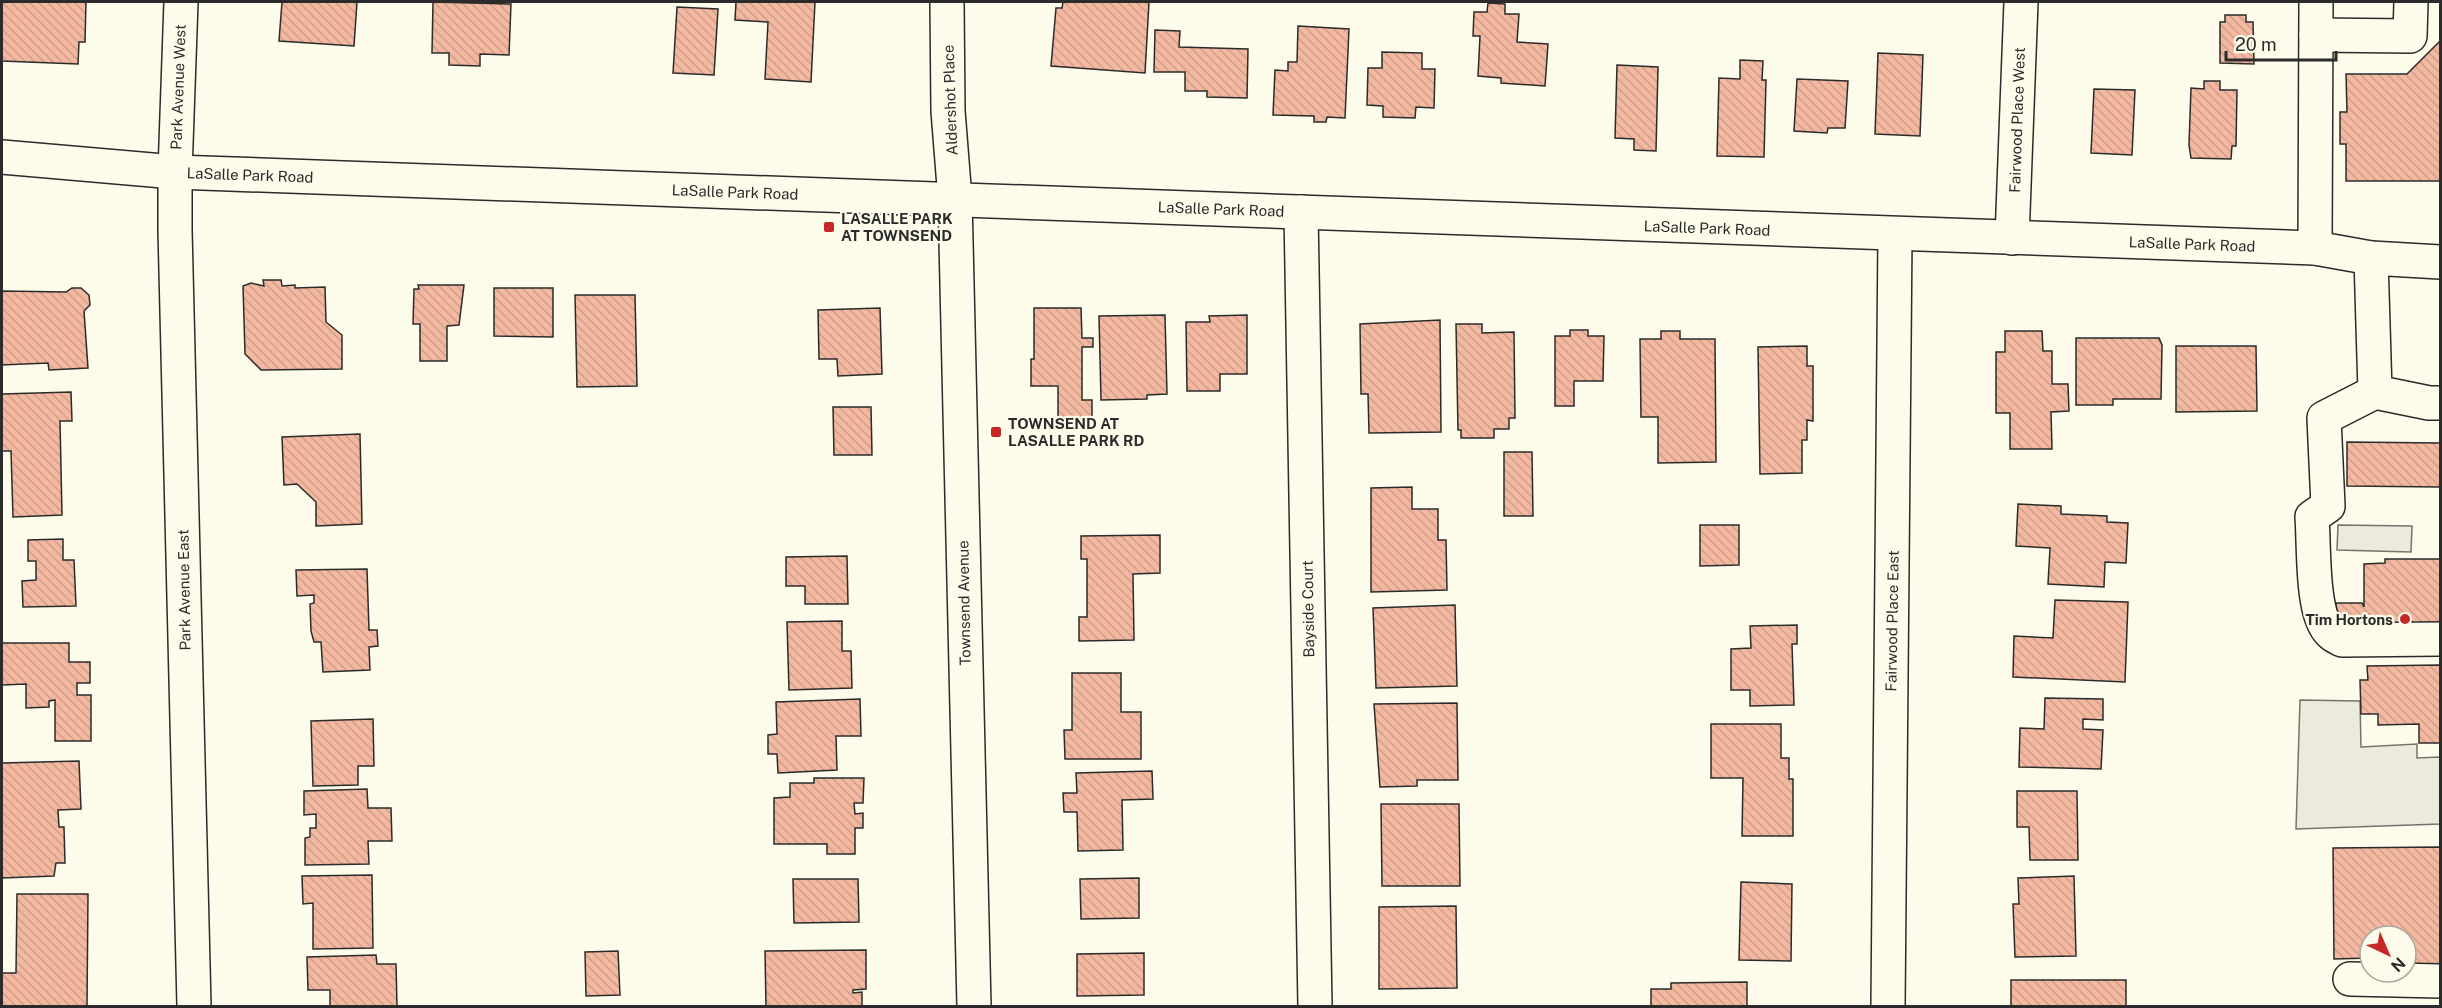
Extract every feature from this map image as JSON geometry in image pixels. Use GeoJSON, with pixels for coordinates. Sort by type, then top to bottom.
{"type":"FeatureCollection","features":[{"type":"Feature","properties":{"kind":"street","name":"Park Avenue West"},"geometry":{"type":"LineString","coordinates":[[175,172],[181,2]]}},
{"type":"Feature","properties":{"kind":"street","name":"Aldershot Place"},"geometry":{"type":"LineString","coordinates":[[947,2],[948,111],[955,199]]}},
{"type":"Feature","properties":{"kind":"street","name":"Fairwood Place West"},"geometry":{"type":"LineString","coordinates":[[2012,238],[2021,2]]}},
{"type":"Feature","properties":{"kind":"street"},"geometry":{"type":"LineString","coordinates":[[2315,248],[2316,2]]}},
{"type":"Feature","properties":{"kind":"street"},"geometry":{"type":"LineString","coordinates":[[2316,34],[2410,36],[2411,2]]}},
{"type":"Feature","properties":{"kind":"street","name":"LaSalle Park Road"},"geometry":{"type":"LineString","coordinates":[[2,157],[175,172],[1895,235],[2315,248],[2371,258],[2440,262]]}},
{"type":"Feature","properties":{"kind":"street","name":"Park Avenue East"},"geometry":{"type":"LineString","coordinates":[[175,172],[194,1006]]}},
{"type":"Feature","properties":{"kind":"street","name":"Townsend Avenue"},"geometry":{"type":"LineString","coordinates":[[955,199],[974,1006]]}},
{"type":"Feature","properties":{"kind":"street","name":"Bayside Court"},"geometry":{"type":"LineString","coordinates":[[1301,212],[1316,1006]]}},
{"type":"Feature","properties":{"kind":"street","name":"Fairwood Place East"},"geometry":{"type":"LineString","coordinates":[[1888,1006],[1895,235]]}},
{"type":"Feature","properties":{"kind":"street"},"geometry":{"type":"LineString","coordinates":[[2371,258],[2375,392]]}},
{"type":"Feature","properties":{"kind":"street"},"geometry":{"type":"LineString","coordinates":[[2440,403],[2429,403],[2375,392],[2324,418],[2328,506],[2312,517],[2318,605],[2324,624],[2332,635],[2342,640],[2440,639]]}},
{"type":"Feature","properties":{"kind":"street"},"geometry":{"type":"LineString","coordinates":[[2350,979],[2440,981]]}},
{"type":"Feature","properties":{"kind":"shaded area"},"geometry":{"type":"Polygon","coordinates":[[[2338,525],[2412,526],[2411,552],[2337,550],[2338,525]]]}},
{"type":"Feature","properties":{"kind":"shaded area"},"geometry":{"type":"Polygon","coordinates":[[[2300,700],[2360,701],[2361,747],[2417,744],[2417,758],[2440,757],[2440,824],[2296,829],[2300,700]]]}},
{"type":"Feature","properties":{"kind":"building"},"geometry":{"type":"Polygon","coordinates":[[[2,2],[86,2],[85,42],[79,42],[78,64],[2,61],[2,2]]]}},
{"type":"Feature","properties":{"kind":"building"},"geometry":{"type":"Polygon","coordinates":[[[282,2],[357,2],[354,46],[279,41],[282,2]]]}},
{"type":"Feature","properties":{"kind":"building"},"geometry":{"type":"Polygon","coordinates":[[[433,2],[511,4],[509,55],[480,54],[480,66],[449,65],[449,53],[432,53],[433,2]]]}},
{"type":"Feature","properties":{"kind":"building"},"geometry":{"type":"Polygon","coordinates":[[[736,2],[815,2],[811,82],[765,79],[768,22],[735,20],[736,2]]]}},
{"type":"Feature","properties":{"kind":"building"},"geometry":{"type":"Polygon","coordinates":[[[1063,2],[1149,2],[1145,73],[1051,66],[1056,8],[1062,8],[1063,2]]]}},
{"type":"Feature","properties":{"kind":"building"},"geometry":{"type":"Polygon","coordinates":[[[1488,3],[1505,4],[1505,14],[1519,14],[1517,42],[1548,44],[1545,86],[1501,83],[1501,78],[1478,76],[1480,36],[1473,36],[1474,12],[1487,12],[1488,3]]]}},
{"type":"Feature","properties":{"kind":"building"},"geometry":{"type":"Polygon","coordinates":[[[677,7],[718,9],[714,75],[673,73],[677,7]]]}},
{"type":"Feature","properties":{"kind":"building"},"geometry":{"type":"Polygon","coordinates":[[[2225,15],[2246,15],[2246,22],[2253,22],[2254,64],[2220,63],[2220,22],[2225,22],[2225,15]]]}},
{"type":"Feature","properties":{"kind":"building"},"geometry":{"type":"Polygon","coordinates":[[[1298,26],[1349,29],[1345,118],[1327,117],[1326,122],[1314,122],[1314,116],[1273,115],[1275,70],[1288,71],[1288,62],[1297,62],[1298,26]]]}},
{"type":"Feature","properties":{"kind":"building"},"geometry":{"type":"Polygon","coordinates":[[[1155,30],[1180,31],[1179,47],[1248,49],[1247,98],[1207,97],[1207,91],[1185,91],[1185,72],[1154,72],[1155,30]]]}},
{"type":"Feature","properties":{"kind":"building"},"geometry":{"type":"Polygon","coordinates":[[[2440,41],[2440,181],[2346,181],[2346,144],[2340,144],[2340,112],[2347,112],[2346,74],[2407,74],[2440,41]]]}},
{"type":"Feature","properties":{"kind":"building"},"geometry":{"type":"Polygon","coordinates":[[[1382,52],[1422,53],[1422,69],[1435,69],[1434,108],[1416,107],[1415,118],[1383,117],[1383,106],[1367,105],[1368,68],[1382,68],[1382,52]]]}},
{"type":"Feature","properties":{"kind":"building"},"geometry":{"type":"Polygon","coordinates":[[[1878,53],[1923,55],[1920,136],[1875,134],[1878,53]]]}},
{"type":"Feature","properties":{"kind":"building"},"geometry":{"type":"Polygon","coordinates":[[[1740,60],[1763,61],[1762,80],[1766,80],[1764,157],[1717,156],[1719,78],[1740,79],[1740,60]]]}},
{"type":"Feature","properties":{"kind":"building"},"geometry":{"type":"Polygon","coordinates":[[[1617,65],[1658,67],[1656,151],[1634,150],[1634,139],[1615,138],[1617,65]]]}},
{"type":"Feature","properties":{"kind":"building"},"geometry":{"type":"Polygon","coordinates":[[[1797,79],[1848,81],[1845,128],[1828,128],[1827,133],[1794,131],[1797,79]]]}},
{"type":"Feature","properties":{"kind":"building"},"geometry":{"type":"Polygon","coordinates":[[[2204,81],[2220,81],[2220,90],[2237,90],[2236,146],[2232,146],[2231,159],[2191,158],[2189,145],[2191,88],[2204,89],[2204,81]]]}},
{"type":"Feature","properties":{"kind":"building"},"geometry":{"type":"Polygon","coordinates":[[[2094,89],[2135,90],[2132,155],[2091,153],[2094,89]]]}},
{"type":"Feature","properties":{"kind":"building"},"geometry":{"type":"Polygon","coordinates":[[[263,280],[281,280],[282,286],[295,285],[295,288],[325,287],[326,322],[342,335],[342,369],[261,370],[245,354],[243,286],[251,283],[264,286],[263,280]]]}},
{"type":"Feature","properties":{"kind":"building"},"geometry":{"type":"Polygon","coordinates":[[[418,285],[464,285],[459,325],[447,326],[447,361],[420,361],[420,324],[413,324],[414,289],[419,289],[418,285]]]}},
{"type":"Feature","properties":{"kind":"building"},"geometry":{"type":"Polygon","coordinates":[[[72,288],[81,288],[89,295],[90,305],[84,311],[88,368],[49,370],[48,363],[2,365],[2,291],[66,292],[72,288]]]}},
{"type":"Feature","properties":{"kind":"building"},"geometry":{"type":"Polygon","coordinates":[[[494,288],[553,288],[553,337],[494,336],[494,288]]]}},
{"type":"Feature","properties":{"kind":"building"},"geometry":{"type":"Polygon","coordinates":[[[575,295],[635,295],[637,386],[577,387],[575,295]]]}},
{"type":"Feature","properties":{"kind":"building"},"geometry":{"type":"Polygon","coordinates":[[[880,308],[882,374],[838,376],[837,359],[819,359],[818,310],[880,308]]]}},
{"type":"Feature","properties":{"kind":"building"},"geometry":{"type":"Polygon","coordinates":[[[1034,308],[1081,308],[1082,338],[1093,338],[1093,347],[1082,347],[1082,400],[1092,400],[1092,422],[1058,422],[1058,386],[1031,386],[1031,359],[1034,359],[1034,308]]]}},
{"type":"Feature","properties":{"kind":"building"},"geometry":{"type":"Polygon","coordinates":[[[1165,315],[1167,394],[1147,395],[1147,399],[1101,400],[1099,316],[1165,315]]]}},
{"type":"Feature","properties":{"kind":"building"},"geometry":{"type":"Polygon","coordinates":[[[1247,315],[1247,374],[1220,374],[1220,391],[1187,391],[1186,322],[1210,322],[1209,316],[1247,315]]]}},
{"type":"Feature","properties":{"kind":"building"},"geometry":{"type":"Polygon","coordinates":[[[1440,320],[1441,432],[1369,433],[1368,394],[1361,394],[1360,324],[1440,320]]]}},
{"type":"Feature","properties":{"kind":"building"},"geometry":{"type":"Polygon","coordinates":[[[1456,324],[1482,324],[1482,333],[1514,332],[1515,418],[1509,418],[1509,429],[1494,429],[1494,438],[1461,438],[1461,430],[1458,430],[1456,324]]]}},
{"type":"Feature","properties":{"kind":"building"},"geometry":{"type":"Polygon","coordinates":[[[1570,330],[1588,330],[1588,336],[1604,336],[1603,381],[1574,381],[1574,406],[1555,406],[1555,336],[1570,336],[1570,330]]]}},
{"type":"Feature","properties":{"kind":"building"},"geometry":{"type":"Polygon","coordinates":[[[1661,331],[1680,331],[1680,339],[1715,339],[1716,462],[1658,463],[1658,417],[1641,417],[1640,339],[1661,339],[1661,331]]]}},
{"type":"Feature","properties":{"kind":"building"},"geometry":{"type":"Polygon","coordinates":[[[2005,331],[2042,331],[2043,351],[2052,351],[2052,384],[2068,384],[2069,411],[2051,412],[2052,449],[2010,449],[2010,413],[1996,413],[1996,352],[2005,352],[2005,331]]]}},
{"type":"Feature","properties":{"kind":"building"},"geometry":{"type":"Polygon","coordinates":[[[2076,338],[2159,338],[2162,345],[2161,399],[2113,399],[2113,405],[2076,405],[2076,338]]]}},
{"type":"Feature","properties":{"kind":"building"},"geometry":{"type":"Polygon","coordinates":[[[1807,346],[1807,366],[1813,366],[1813,421],[1807,420],[1807,440],[1802,440],[1802,473],[1760,474],[1758,347],[1807,346]]]}},
{"type":"Feature","properties":{"kind":"building"},"geometry":{"type":"Polygon","coordinates":[[[2176,346],[2256,346],[2257,411],[2176,412],[2176,346]]]}},
{"type":"Feature","properties":{"kind":"building"},"geometry":{"type":"Polygon","coordinates":[[[71,392],[72,421],[60,421],[62,515],[13,517],[11,451],[2,451],[2,394],[71,392]]]}},
{"type":"Feature","properties":{"kind":"building"},"geometry":{"type":"Polygon","coordinates":[[[833,407],[871,407],[872,455],[834,455],[833,407]]]}},
{"type":"Feature","properties":{"kind":"building"},"geometry":{"type":"Polygon","coordinates":[[[360,434],[362,524],[316,526],[316,502],[297,484],[284,485],[282,437],[360,434]]]}},
{"type":"Feature","properties":{"kind":"building"},"geometry":{"type":"Polygon","coordinates":[[[2347,442],[2440,443],[2440,487],[2347,486],[2347,442]]]}},
{"type":"Feature","properties":{"kind":"building"},"geometry":{"type":"Polygon","coordinates":[[[1504,452],[1532,452],[1533,516],[1504,516],[1504,452]]]}},
{"type":"Feature","properties":{"kind":"building"},"geometry":{"type":"Polygon","coordinates":[[[1412,487],[1412,509],[1438,509],[1438,540],[1446,540],[1447,590],[1371,592],[1371,488],[1412,487]]]}},
{"type":"Feature","properties":{"kind":"building"},"geometry":{"type":"Polygon","coordinates":[[[2018,504],[2061,506],[2061,514],[2107,516],[2107,522],[2128,523],[2126,563],[2105,562],[2104,587],[2048,584],[2050,548],[2016,546],[2018,504]]]}},
{"type":"Feature","properties":{"kind":"building"},"geometry":{"type":"Polygon","coordinates":[[[1700,525],[1739,525],[1739,565],[1700,566],[1700,525]]]}},
{"type":"Feature","properties":{"kind":"building"},"geometry":{"type":"Polygon","coordinates":[[[1160,535],[1160,573],[1133,574],[1134,640],[1079,641],[1079,617],[1087,617],[1087,559],[1081,559],[1081,536],[1160,535]]]}},
{"type":"Feature","properties":{"kind":"building"},"geometry":{"type":"Polygon","coordinates":[[[63,539],[63,560],[74,560],[76,606],[23,607],[22,581],[36,580],[36,561],[28,561],[28,540],[63,539]]]}},
{"type":"Feature","properties":{"kind":"building"},"geometry":{"type":"Polygon","coordinates":[[[847,556],[848,604],[805,604],[805,586],[786,586],[786,557],[847,556]]]}},
{"type":"Feature","properties":{"kind":"building"},"geometry":{"type":"Polygon","coordinates":[[[2385,559],[2440,559],[2440,624],[2336,624],[2336,603],[2362,603],[2364,607],[2364,564],[2385,563],[2385,559]]]}},
{"type":"Feature","properties":{"kind":"building"},"geometry":{"type":"Polygon","coordinates":[[[367,569],[369,630],[377,630],[378,646],[369,647],[370,670],[323,672],[321,642],[314,642],[311,631],[310,604],[314,603],[314,595],[297,596],[296,570],[367,569]]]}},
{"type":"Feature","properties":{"kind":"building"},"geometry":{"type":"Polygon","coordinates":[[[2055,600],[2128,602],[2125,682],[2013,677],[2014,636],[2053,638],[2055,600]]]}},
{"type":"Feature","properties":{"kind":"building"},"geometry":{"type":"Polygon","coordinates":[[[1455,605],[1457,686],[1376,688],[1373,608],[1455,605]]]}},
{"type":"Feature","properties":{"kind":"building"},"geometry":{"type":"Polygon","coordinates":[[[842,621],[842,651],[851,651],[852,688],[789,690],[787,622],[842,621]]]}},
{"type":"Feature","properties":{"kind":"building"},"geometry":{"type":"Polygon","coordinates":[[[1797,625],[1797,644],[1792,644],[1794,705],[1750,706],[1750,690],[1731,690],[1731,649],[1751,648],[1750,626],[1797,625]]]}},
{"type":"Feature","properties":{"kind":"building"},"geometry":{"type":"Polygon","coordinates":[[[2,643],[69,643],[69,662],[90,662],[90,683],[77,683],[77,695],[91,695],[91,741],[55,741],[55,700],[49,701],[49,707],[26,708],[26,684],[2,685],[2,643]]]}},
{"type":"Feature","properties":{"kind":"building"},"geometry":{"type":"Polygon","coordinates":[[[2440,665],[2440,743],[2419,743],[2419,724],[2378,725],[2378,714],[2361,714],[2360,680],[2368,680],[2367,666],[2440,665]]]}},
{"type":"Feature","properties":{"kind":"building"},"geometry":{"type":"Polygon","coordinates":[[[1072,673],[1121,673],[1121,712],[1141,712],[1141,759],[1065,759],[1064,730],[1072,730],[1072,673]]]}},
{"type":"Feature","properties":{"kind":"building"},"geometry":{"type":"Polygon","coordinates":[[[2045,698],[2103,699],[2103,720],[2083,719],[2083,729],[2103,730],[2101,769],[2019,767],[2020,728],[2044,729],[2045,698]]]}},
{"type":"Feature","properties":{"kind":"building"},"geometry":{"type":"Polygon","coordinates":[[[860,699],[861,736],[836,736],[837,770],[778,773],[777,754],[768,754],[768,735],[777,734],[776,702],[860,699]]]}},
{"type":"Feature","properties":{"kind":"building"},"geometry":{"type":"Polygon","coordinates":[[[1457,703],[1458,780],[1417,780],[1417,786],[1380,787],[1374,704],[1457,703]]]}},
{"type":"Feature","properties":{"kind":"building"},"geometry":{"type":"Polygon","coordinates":[[[373,719],[374,766],[358,766],[358,785],[313,786],[311,721],[373,719]]]}},
{"type":"Feature","properties":{"kind":"building"},"geometry":{"type":"Polygon","coordinates":[[[1711,724],[1781,724],[1781,758],[1789,758],[1789,779],[1793,779],[1793,836],[1742,836],[1743,778],[1711,778],[1711,724]]]}},
{"type":"Feature","properties":{"kind":"building"},"geometry":{"type":"Polygon","coordinates":[[[79,761],[81,809],[58,810],[59,827],[64,827],[65,863],[56,863],[54,876],[2,878],[2,763],[79,761]]]}},
{"type":"Feature","properties":{"kind":"building"},"geometry":{"type":"Polygon","coordinates":[[[1152,771],[1153,799],[1122,800],[1123,850],[1078,851],[1077,812],[1064,812],[1063,793],[1077,793],[1076,773],[1152,771]]]}},
{"type":"Feature","properties":{"kind":"building"},"geometry":{"type":"Polygon","coordinates":[[[814,778],[864,778],[863,803],[854,803],[855,814],[863,813],[863,828],[855,828],[855,854],[827,854],[827,844],[774,844],[774,798],[790,797],[790,783],[814,783],[814,778]]]}},
{"type":"Feature","properties":{"kind":"building"},"geometry":{"type":"Polygon","coordinates":[[[367,789],[368,808],[391,808],[392,841],[368,841],[369,864],[305,865],[305,838],[310,837],[310,828],[316,828],[316,814],[304,815],[304,791],[367,789]]]}},
{"type":"Feature","properties":{"kind":"building"},"geometry":{"type":"Polygon","coordinates":[[[2017,791],[2077,791],[2078,860],[2030,860],[2029,827],[2017,827],[2017,791]]]}},
{"type":"Feature","properties":{"kind":"building"},"geometry":{"type":"Polygon","coordinates":[[[1381,804],[1459,804],[1460,886],[1382,886],[1381,804]]]}},
{"type":"Feature","properties":{"kind":"building"},"geometry":{"type":"Polygon","coordinates":[[[2440,847],[2440,965],[2418,965],[2418,924],[2358,924],[2358,958],[2334,959],[2333,848],[2440,847]]]}},
{"type":"Feature","properties":{"kind":"building"},"geometry":{"type":"Polygon","coordinates":[[[372,875],[373,948],[313,949],[313,903],[303,904],[302,876],[372,875]]]}},
{"type":"Feature","properties":{"kind":"building"},"geometry":{"type":"Polygon","coordinates":[[[2074,876],[2076,956],[2015,957],[2013,904],[2019,904],[2018,878],[2074,876]]]}},
{"type":"Feature","properties":{"kind":"building"},"geometry":{"type":"Polygon","coordinates":[[[1139,878],[1139,918],[1081,919],[1080,879],[1139,878]]]}},
{"type":"Feature","properties":{"kind":"building"},"geometry":{"type":"Polygon","coordinates":[[[793,879],[858,879],[859,922],[794,923],[793,879]]]}},
{"type":"Feature","properties":{"kind":"building"},"geometry":{"type":"Polygon","coordinates":[[[1741,882],[1792,884],[1791,961],[1739,960],[1741,882]]]}},
{"type":"Feature","properties":{"kind":"building"},"geometry":{"type":"Polygon","coordinates":[[[17,894],[88,894],[87,1006],[2,1006],[2,973],[16,973],[17,894]]]}},
{"type":"Feature","properties":{"kind":"building"},"geometry":{"type":"Polygon","coordinates":[[[1456,906],[1457,988],[1379,989],[1379,907],[1456,906]]]}},
{"type":"Feature","properties":{"kind":"building"},"geometry":{"type":"Polygon","coordinates":[[[866,950],[866,989],[853,990],[853,993],[862,992],[862,1006],[766,1006],[765,951],[866,950]]]}},
{"type":"Feature","properties":{"kind":"building"},"geometry":{"type":"Polygon","coordinates":[[[618,951],[620,995],[586,996],[585,952],[618,951]]]}},
{"type":"Feature","properties":{"kind":"building"},"geometry":{"type":"Polygon","coordinates":[[[1144,953],[1144,995],[1077,996],[1077,954],[1144,953]]]}},
{"type":"Feature","properties":{"kind":"building"},"geometry":{"type":"Polygon","coordinates":[[[376,955],[377,964],[396,964],[397,1006],[330,1006],[330,990],[308,990],[307,957],[376,955]]]}},
{"type":"Feature","properties":{"kind":"building"},"geometry":{"type":"Polygon","coordinates":[[[2011,980],[2126,980],[2126,1006],[2011,1006],[2011,980]]]}},
{"type":"Feature","properties":{"kind":"building"},"geometry":{"type":"Polygon","coordinates":[[[1747,982],[1747,1006],[1651,1006],[1651,989],[1671,989],[1671,983],[1747,982]]]}},
{"type":"Feature","properties":{"kind":"place","name":"LASALLE PARK AT TOWNSEND"},"geometry":{"type":"Point","coordinates":[829,227]}},
{"type":"Feature","properties":{"kind":"place","name":"TOWNSEND AT LASALLE PARK RD"},"geometry":{"type":"Point","coordinates":[996,432]}},
{"type":"Feature","properties":{"kind":"place","name":"Tim Hortons"},"geometry":{"type":"Point","coordinates":[2405,619]}}]}
